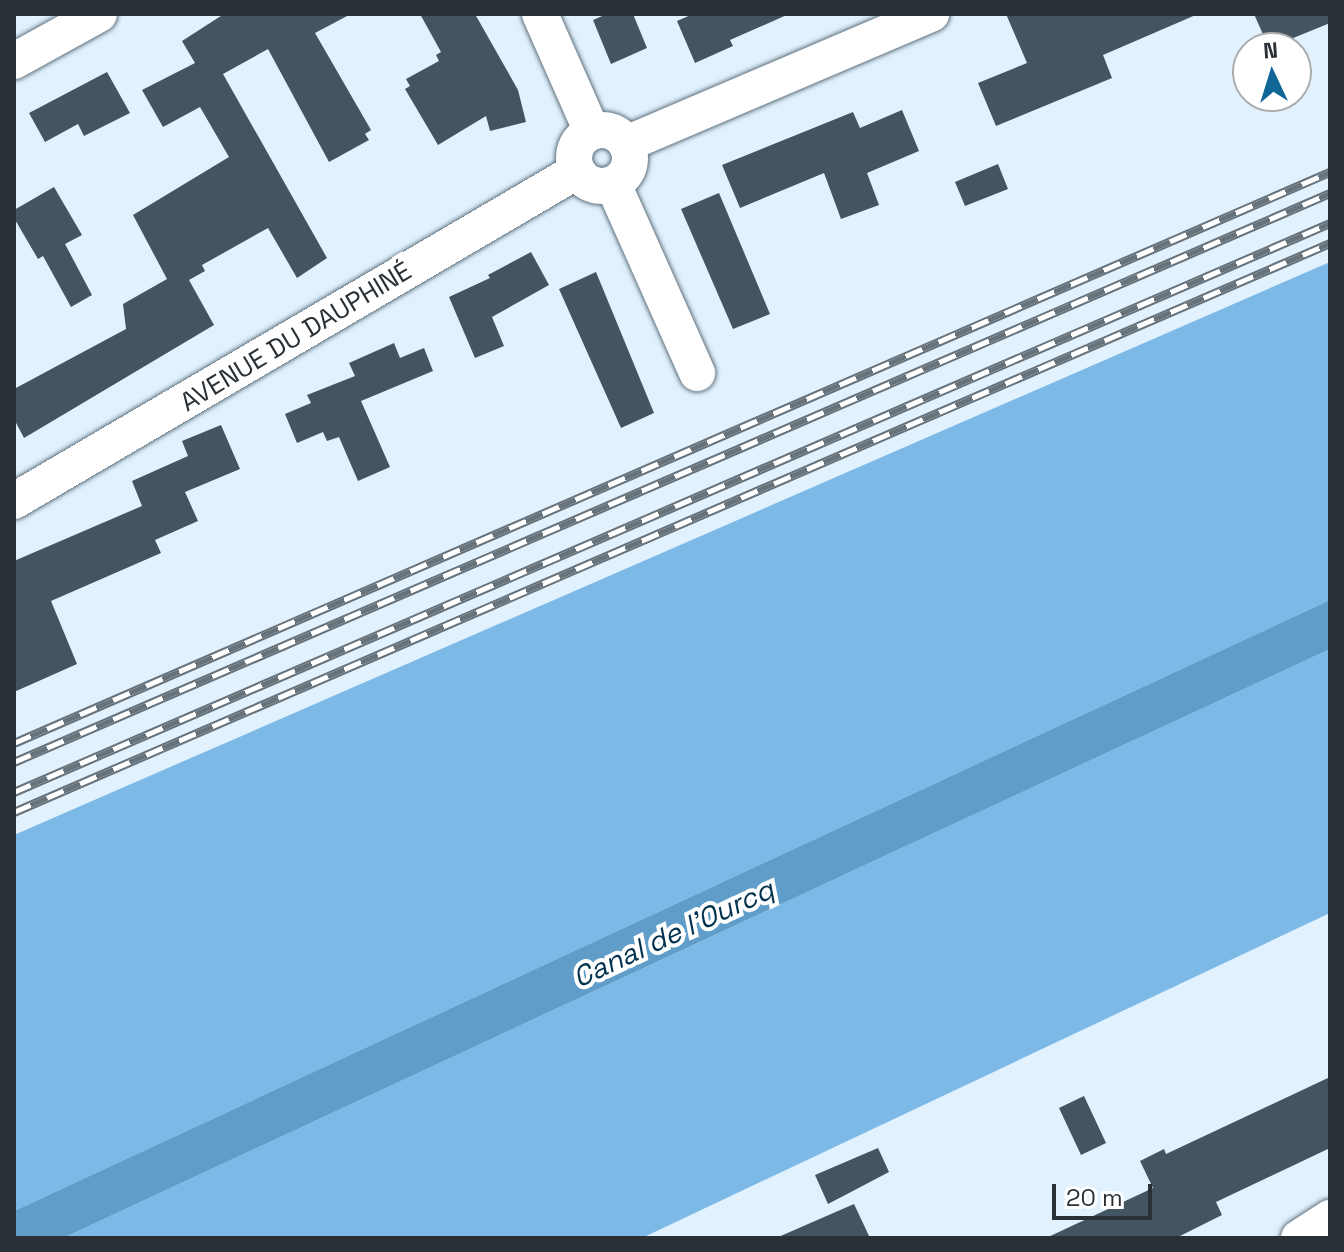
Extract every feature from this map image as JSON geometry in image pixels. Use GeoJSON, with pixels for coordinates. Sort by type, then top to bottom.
{"type":"FeatureCollection","features":[{"type":"Feature","properties":{"kind":"street"},"geometry":{"type":"LineString","coordinates":[[14,61],[99,14]]}},
{"type":"Feature","properties":{"kind":"street"},"geometry":{"type":"LineString","coordinates":[[540,14],[592,132]]}},
{"type":"Feature","properties":{"kind":"street"},"geometry":{"type":"LineString","coordinates":[[626,144],[931,14]]}},
{"type":"Feature","properties":{"kind":"street"},"geometry":{"type":"LineString","coordinates":[[608,131],[626,144],[629,163],[621,179],[613,184],[589,183],[577,171],[576,148],[592,132],[608,131]]}},
{"type":"Feature","properties":{"kind":"street","name":"AVENUE DU DAUPHINÉ"},"geometry":{"type":"LineString","coordinates":[[14,501],[577,171]]}},
{"type":"Feature","properties":{"kind":"street"},"geometry":{"type":"LineString","coordinates":[[613,184],[697,373]]}},
{"type":"Feature","properties":{"kind":"street"},"geometry":{"type":"LineString","coordinates":[[1299,1238],[1330,1218]]}},
{"type":"Feature","properties":{"kind":"shaded area"},"geometry":{"type":"Polygon","coordinates":[[[1330,262],[1330,600],[14,1211],[14,835],[1330,262]]]}},
{"type":"Feature","properties":{"kind":"shaded area"},"geometry":{"type":"Polygon","coordinates":[[[1330,649],[1330,913],[642,1238],[63,1238],[1330,649]]]}},
{"type":"Feature","properties":{"kind":"water","name":"Canal de l'Ourcq"},"geometry":{"type":"Polygon","coordinates":[[[1330,600],[1330,649],[63,1238],[14,1238],[14,1211],[1330,600]]]}},
{"type":"Feature","properties":{"kind":"building"},"geometry":{"type":"Polygon","coordinates":[[[224,14],[351,14],[315,33],[371,130],[365,134],[369,140],[329,162],[268,49],[223,74],[327,258],[297,278],[268,228],[202,265],[205,271],[189,280],[214,325],[24,438],[14,419],[14,389],[126,329],[123,304],[167,279],[133,215],[229,157],[200,107],[163,127],[142,90],[195,63],[182,41],[224,14]]]}},
{"type":"Feature","properties":{"kind":"building"},"geometry":{"type":"Polygon","coordinates":[[[420,14],[475,14],[518,90],[526,122],[490,131],[486,116],[438,145],[405,89],[410,86],[406,79],[439,61],[436,55],[441,52],[420,14]]]}},
{"type":"Feature","properties":{"kind":"building"},"geometry":{"type":"Polygon","coordinates":[[[607,14],[633,14],[647,48],[611,64],[593,20],[607,14]]]}},
{"type":"Feature","properties":{"kind":"building"},"geometry":{"type":"Polygon","coordinates":[[[693,14],[789,14],[730,40],[733,46],[695,63],[677,21],[693,14]]]}},
{"type":"Feature","properties":{"kind":"building"},"geometry":{"type":"Polygon","coordinates":[[[1006,14],[1198,14],[1103,55],[1112,78],[996,126],[978,83],[1027,63],[1006,14]]]}},
{"type":"Feature","properties":{"kind":"building"},"geometry":{"type":"Polygon","coordinates":[[[1254,14],[1330,14],[1330,23],[1308,32],[1262,32],[1254,14]]]}},
{"type":"Feature","properties":{"kind":"building"},"geometry":{"type":"Polygon","coordinates":[[[107,72],[130,113],[84,136],[78,124],[45,142],[29,113],[107,72]]]}},
{"type":"Feature","properties":{"kind":"building"},"geometry":{"type":"Polygon","coordinates":[[[902,110],[919,151],[867,173],[879,205],[841,219],[824,173],[740,208],[722,165],[853,112],[860,128],[902,110]]]}},
{"type":"Feature","properties":{"kind":"building"},"geometry":{"type":"Polygon","coordinates":[[[998,164],[1008,189],[965,206],[955,182],[998,164]]]}},
{"type":"Feature","properties":{"kind":"building"},"geometry":{"type":"Polygon","coordinates":[[[54,187],[82,235],[65,244],[92,295],[71,307],[43,256],[38,259],[14,218],[14,210],[54,187]]]}},
{"type":"Feature","properties":{"kind":"building"},"geometry":{"type":"Polygon","coordinates":[[[719,193],[770,314],[733,329],[681,209],[719,193]]]}},
{"type":"Feature","properties":{"kind":"building"},"geometry":{"type":"Polygon","coordinates":[[[531,252],[549,285],[492,317],[504,346],[475,358],[449,297],[490,278],[488,275],[531,252]]]}},
{"type":"Feature","properties":{"kind":"building"},"geometry":{"type":"Polygon","coordinates":[[[596,272],[654,413],[621,428],[559,289],[596,272]]]}},
{"type":"Feature","properties":{"kind":"building"},"geometry":{"type":"Polygon","coordinates":[[[394,343],[400,358],[424,348],[433,371],[361,401],[390,467],[358,481],[339,437],[327,441],[323,432],[297,443],[285,414],[311,403],[307,395],[355,376],[349,363],[394,343]]]}},
{"type":"Feature","properties":{"kind":"building"},"geometry":{"type":"Polygon","coordinates":[[[221,425],[240,469],[185,492],[198,521],[155,540],[161,553],[51,601],[77,664],[14,692],[14,561],[142,506],[132,481],[188,456],[182,441],[221,425]]]}},
{"type":"Feature","properties":{"kind":"building"},"geometry":{"type":"Polygon","coordinates":[[[1330,1077],[1330,1148],[1216,1202],[1222,1215],[1176,1238],[1046,1238],[1153,1188],[1140,1161],[1164,1149],[1166,1154],[1330,1077]]]}},
{"type":"Feature","properties":{"kind":"building"},"geometry":{"type":"Polygon","coordinates":[[[1084,1096],[1106,1143],[1081,1155],[1059,1108],[1084,1096]]]}},
{"type":"Feature","properties":{"kind":"building"},"geometry":{"type":"Polygon","coordinates":[[[878,1148],[889,1172],[828,1204],[815,1175],[878,1148]]]}},
{"type":"Feature","properties":{"kind":"building"},"geometry":{"type":"Polygon","coordinates":[[[854,1204],[870,1238],[776,1238],[854,1204]]]}},
{"type":"Feature","properties":{"kind":"railway"},"geometry":{"type":"LineString","coordinates":[[14,743],[1330,172]]}},
{"type":"Feature","properties":{"kind":"railway"},"geometry":{"type":"LineString","coordinates":[[14,762],[1330,193]]}},
{"type":"Feature","properties":{"kind":"railway"},"geometry":{"type":"LineString","coordinates":[[14,792],[1330,223]]}},
{"type":"Feature","properties":{"kind":"railway"},"geometry":{"type":"LineString","coordinates":[[14,812],[1330,243]]}}]}
